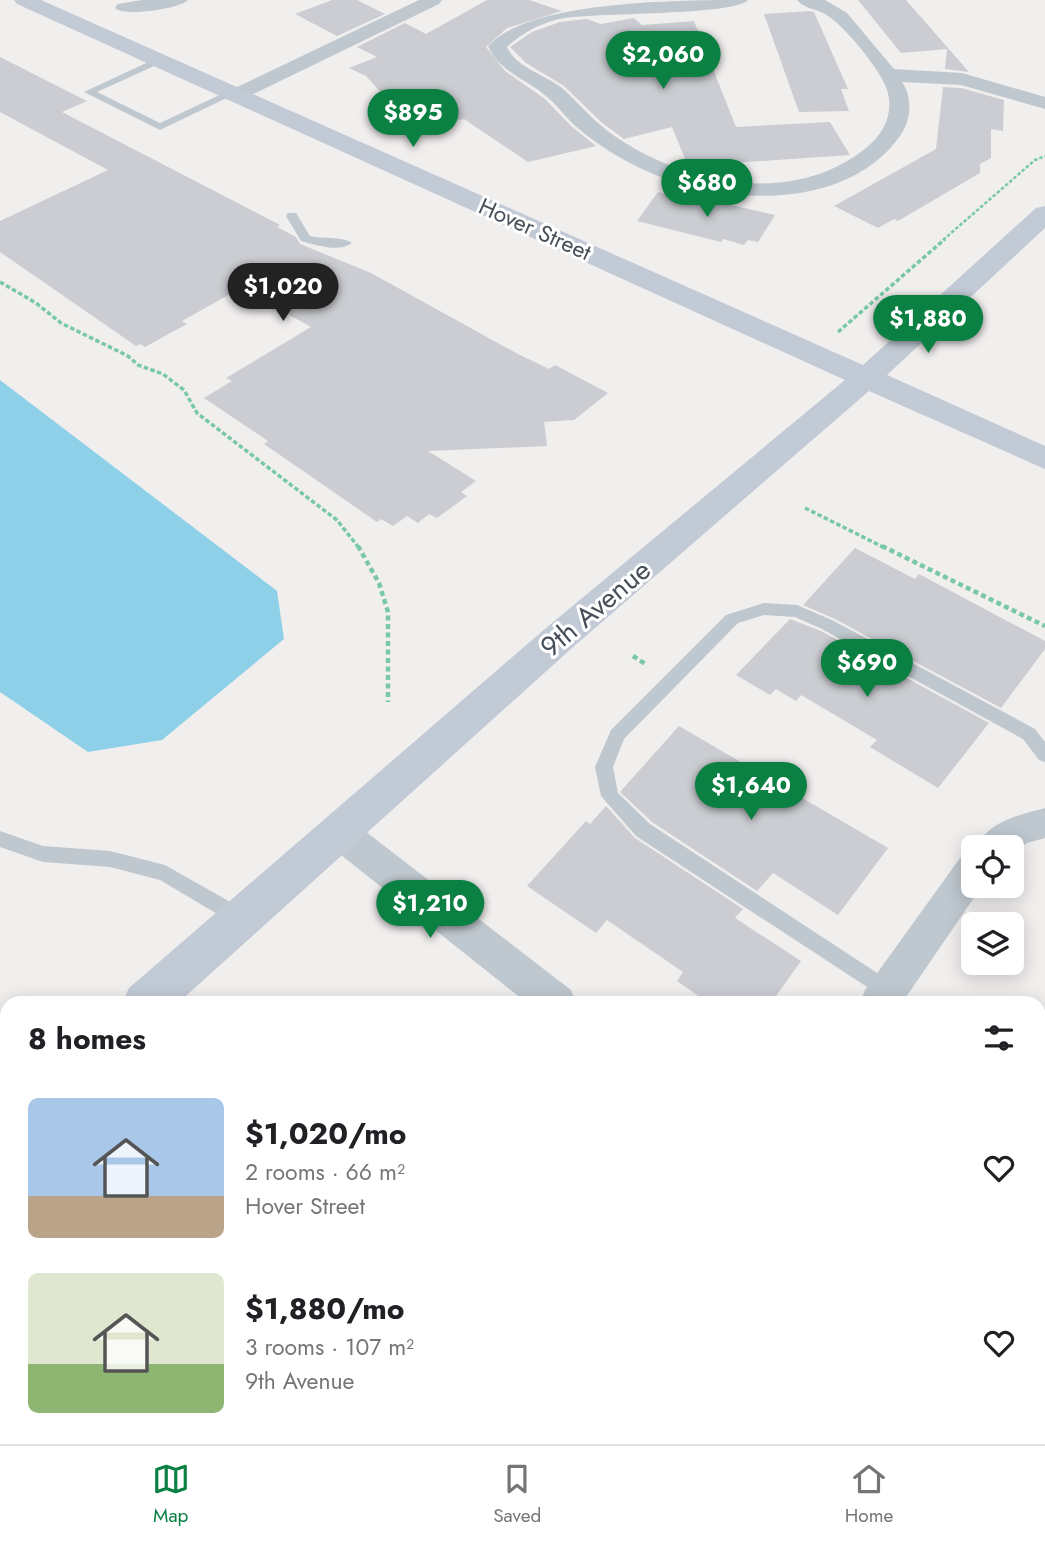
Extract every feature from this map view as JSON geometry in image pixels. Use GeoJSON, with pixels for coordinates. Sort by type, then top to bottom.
{"type":"FeatureCollection","features":[{"type":"Feature","properties":{"kind":"main road","name":"Hover Street"},"geometry":{"type":"LineString","coordinates":[[24,0],[1045,458]]}},
{"type":"Feature","properties":{"kind":"main road","name":"9th Avenue"},"geometry":{"type":"LineString","coordinates":[[153,996],[559,638],[866,378],[1045,214]]}},
{"type":"Feature","properties":{"kind":"street"},"geometry":{"type":"LineString","coordinates":[[124,8],[180,0]]}},
{"type":"Feature","properties":{"kind":"street"},"geometry":{"type":"LineString","coordinates":[[234,94],[433,0]]}},
{"type":"Feature","properties":{"kind":"street"},"geometry":{"type":"LineString","coordinates":[[560,0],[585,9]]}},
{"type":"Feature","properties":{"kind":"street"},"geometry":{"type":"LineString","coordinates":[[739,0],[681,6],[585,9],[549,16],[524,25],[505,37],[498,46],[501,58],[535,78],[556,94],[580,119],[617,146],[653,166],[703,183],[755,190],[795,187],[831,178],[859,165],[890,140],[900,120],[900,95],[890,75],[858,38],[849,21],[832,10],[806,0]]}},
{"type":"Feature","properties":{"kind":"street"},"geometry":{"type":"LineString","coordinates":[[890,75],[962,79],[1045,103]]}},
{"type":"Feature","properties":{"kind":"street"},"geometry":{"type":"LineString","coordinates":[[1010,835],[1045,823]]}},
{"type":"Feature","properties":{"kind":"street"},"geometry":{"type":"LineString","coordinates":[[339,832],[548,996]]}},
{"type":"Feature","properties":{"kind":"street"},"geometry":{"type":"LineString","coordinates":[[884,996],[961,886]]}},
{"type":"Feature","properties":{"kind":"lane"},"geometry":{"type":"LineString","coordinates":[[159,60],[89,92],[160,127],[234,94]]}},
{"type":"Feature","properties":{"kind":"lane"},"geometry":{"type":"LineString","coordinates":[[292,216],[306,237],[324,243],[346,243]]}},
{"type":"Feature","properties":{"kind":"lane"},"geometry":{"type":"LineString","coordinates":[[882,996],[643,830],[610,796],[604,767],[617,735],[732,619],[764,610],[797,611],[828,625],[1029,734],[1045,755]]}},
{"type":"Feature","properties":{"kind":"lane"},"geometry":{"type":"LineString","coordinates":[[0,839],[43,854],[110,859],[165,873],[241,918]]}},
{"type":"Feature","properties":{"kind":"path"},"geometry":{"type":"LineString","coordinates":[[837,332],[1035,160],[1045,156]]}},
{"type":"Feature","properties":{"kind":"path"},"geometry":{"type":"LineString","coordinates":[[0,282],[36,303],[61,323],[128,356],[138,365],[163,374],[184,390],[197,413],[337,520],[354,538],[388,606],[390,627],[385,689],[388,702]]}},
{"type":"Feature","properties":{"kind":"path"},"geometry":{"type":"LineString","coordinates":[[805,508],[1045,626]]}},
{"type":"Feature","properties":{"kind":"water"},"geometry":{"type":"Polygon","coordinates":[[[0,380],[277,591],[284,639],[162,740],[88,752],[0,692],[0,380]]]}},
{"type":"Feature","properties":{"kind":"building"},"geometry":{"type":"Polygon","coordinates":[[[332,0],[357,0],[385,14],[337,36],[295,14],[332,0]]]}},
{"type":"Feature","properties":{"kind":"building"},"geometry":{"type":"Polygon","coordinates":[[[487,0],[529,0],[562,11],[507,28],[486,47],[505,71],[545,99],[571,126],[596,146],[528,162],[464,119],[415,130],[366,76],[349,68],[377,57],[357,47],[405,23],[426,34],[487,0]]]}},
{"type":"Feature","properties":{"kind":"building"},"geometry":{"type":"Polygon","coordinates":[[[858,0],[906,0],[969,72],[945,69],[947,49],[901,53],[858,0]]]}},
{"type":"Feature","properties":{"kind":"building"},"geometry":{"type":"Polygon","coordinates":[[[814,12],[848,89],[841,89],[849,111],[799,112],[764,14],[814,12]]]}},
{"type":"Feature","properties":{"kind":"building"},"geometry":{"type":"Polygon","coordinates":[[[634,18],[642,25],[694,21],[736,127],[830,122],[850,155],[688,166],[672,127],[624,139],[601,122],[564,86],[526,63],[510,47],[532,32],[560,22],[586,19],[601,24],[634,18]]]}},
{"type":"Feature","properties":{"kind":"building"},"geometry":{"type":"Polygon","coordinates":[[[0,57],[87,101],[62,112],[280,225],[277,227],[296,237],[300,244],[371,273],[516,353],[549,369],[555,365],[608,393],[574,420],[544,422],[547,446],[428,451],[476,481],[461,492],[467,496],[437,518],[429,514],[418,523],[407,516],[393,526],[381,519],[377,522],[264,444],[268,441],[204,398],[232,381],[226,378],[311,327],[241,288],[182,321],[187,324],[145,347],[140,344],[136,346],[0,252],[0,221],[108,170],[0,112],[0,57]]]}},
{"type":"Feature","properties":{"kind":"building"},"geometry":{"type":"Polygon","coordinates":[[[943,87],[961,88],[1004,100],[1003,131],[991,129],[991,158],[980,164],[980,173],[898,221],[894,219],[878,228],[834,206],[936,149],[943,87]]]}},
{"type":"Feature","properties":{"kind":"building"},"geometry":{"type":"Polygon","coordinates":[[[658,192],[702,203],[700,198],[775,215],[758,242],[748,240],[744,245],[723,239],[721,242],[637,221],[658,192]]]}},
{"type":"Feature","properties":{"kind":"building"},"geometry":{"type":"Polygon","coordinates":[[[855,548],[915,579],[919,574],[1045,641],[1045,649],[1001,708],[835,619],[803,605],[855,548]]]}},
{"type":"Feature","properties":{"kind":"building"},"geometry":{"type":"Polygon","coordinates":[[[790,619],[821,631],[989,723],[938,788],[870,747],[877,740],[801,695],[796,701],[776,689],[770,695],[736,675],[790,619]]]}},
{"type":"Feature","properties":{"kind":"building"},"geometry":{"type":"Polygon","coordinates":[[[679,726],[888,848],[838,915],[773,873],[757,891],[652,822],[620,792],[679,726]]]}},
{"type":"Feature","properties":{"kind":"building"},"geometry":{"type":"Polygon","coordinates":[[[606,806],[635,838],[743,909],[735,918],[801,961],[776,996],[699,996],[677,981],[683,972],[607,920],[596,933],[527,886],[586,821],[590,824],[606,806]]]}}]}
